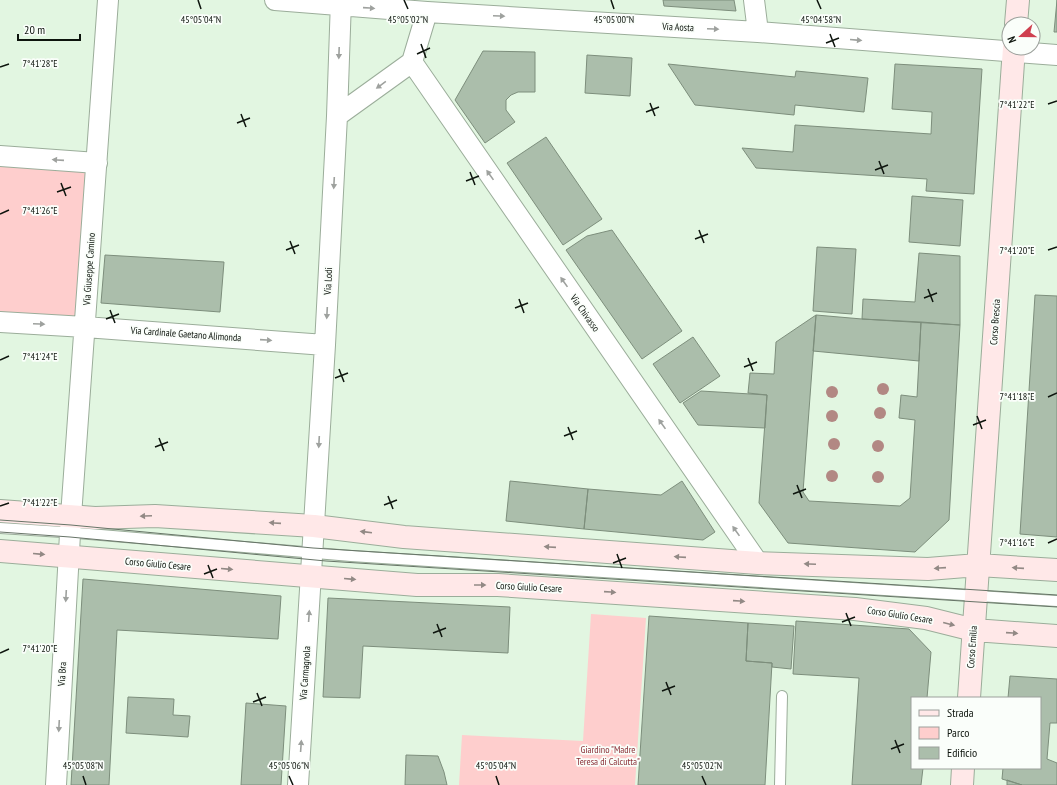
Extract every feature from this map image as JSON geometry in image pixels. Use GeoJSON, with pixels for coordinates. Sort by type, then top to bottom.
{"type":"FeatureCollection","features":[{"type":"Feature","properties":{"kind":"street","name":"Via Giuseppe Camino"},"geometry":{"type":"LineString","coordinates":[[70,536],[108,0]]}},
{"type":"Feature","properties":{"kind":"street","name":"Via Aosta"},"geometry":{"type":"LineString","coordinates":[[274,0],[341,3],[427,12],[758,32],[1001,49]]}},
{"type":"Feature","properties":{"kind":"street"},"geometry":{"type":"LineString","coordinates":[[754,0],[758,32]]}},
{"type":"Feature","properties":{"kind":"street"},"geometry":{"type":"LineString","coordinates":[[1017,16],[1018,0]]}},
{"type":"Feature","properties":{"kind":"street","name":"Via Lodi"},"geometry":{"type":"LineString","coordinates":[[312,563],[337,116],[341,3]]}},
{"type":"Feature","properties":{"kind":"street"},"geometry":{"type":"LineString","coordinates":[[337,116],[412,62],[427,12]]}},
{"type":"Feature","properties":{"kind":"street","name":"Via Aosta"},"geometry":{"type":"LineString","coordinates":[[1041,53],[1057,55]]}},
{"type":"Feature","properties":{"kind":"street","name":"Corso Brescia"},"geometry":{"type":"LineString","coordinates":[[976,596],[1014,56]]}},
{"type":"Feature","properties":{"kind":"street","name":"Via Chivasso"},"geometry":{"type":"LineString","coordinates":[[412,62],[758,563]]}},
{"type":"Feature","properties":{"kind":"street"},"geometry":{"type":"LineString","coordinates":[[0,156],[97,163]]}},
{"type":"Feature","properties":{"kind":"street","name":"Via Cardinale Gaetano Alimonda"},"geometry":{"type":"LineString","coordinates":[[0,322],[325,345]]}},
{"type":"Feature","properties":{"kind":"street","name":"Corso Giulio Cesare"},"geometry":{"type":"LineString","coordinates":[[0,511],[70,536],[312,563],[417,585],[498,585],[855,609],[926,618],[974,630],[1057,636]]}},
{"type":"Feature","properties":{"kind":"street","name":"Corso Giulio Cesare"},"geometry":{"type":"LineString","coordinates":[[0,551],[70,536],[101,518],[155,516],[314,526],[404,537],[758,563],[928,569],[978,565],[1057,570]]}},
{"type":"Feature","properties":{"kind":"street","name":"Via Bra"},"geometry":{"type":"LineString","coordinates":[[56,785],[70,536]]}},
{"type":"Feature","properties":{"kind":"street","name":"Via Carmagnola"},"geometry":{"type":"LineString","coordinates":[[298,785],[312,563]]}},
{"type":"Feature","properties":{"kind":"street","name":"Corso Emilia"},"geometry":{"type":"LineString","coordinates":[[968,697],[976,596]]}},
{"type":"Feature","properties":{"kind":"street"},"geometry":{"type":"LineString","coordinates":[[962,785],[963,769]]}},
{"type":"Feature","properties":{"kind":"lane","name":"Corso Giulio Cesare"},"geometry":{"type":"LineString","coordinates":[[0,528],[70,536]]}},
{"type":"Feature","properties":{"kind":"lane","name":"Corso Giulio Cesare"},"geometry":{"type":"LineString","coordinates":[[312,563],[1057,601]]}},
{"type":"Feature","properties":{"kind":"lane"},"geometry":{"type":"LineString","coordinates":[[780,785],[782,696]]}},
{"type":"Feature","properties":{"kind":"green space"},"geometry":{"type":"Polygon","coordinates":[[[0,164],[86,170],[77,319],[0,315],[0,164]]]}},
{"type":"Feature","properties":{"kind":"green space","name":"Giardino \"Madre Teresa di Calcutta\""},"geometry":{"type":"Polygon","coordinates":[[[591,614],[646,618],[635,785],[459,785],[462,735],[583,741],[591,614]]]}},
{"type":"Feature","properties":{"kind":"building"},"geometry":{"type":"Polygon","coordinates":[[[663,0],[734,0],[736,11],[664,6],[663,0]]]}},
{"type":"Feature","properties":{"kind":"building"},"geometry":{"type":"Polygon","coordinates":[[[1057,0],[1057,32],[1054,32],[1057,0]]]}},
{"type":"Feature","properties":{"kind":"building"},"geometry":{"type":"Polygon","coordinates":[[[483,51],[535,52],[535,92],[518,92],[511,95],[506,100],[506,110],[515,122],[485,143],[455,100],[483,51]]]}},
{"type":"Feature","properties":{"kind":"building"},"geometry":{"type":"Polygon","coordinates":[[[587,55],[632,58],[630,96],[585,93],[587,55]]]}},
{"type":"Feature","properties":{"kind":"building"},"geometry":{"type":"Polygon","coordinates":[[[668,64],[795,77],[796,71],[868,78],[864,112],[795,105],[794,115],[695,105],[668,64]]]}},
{"type":"Feature","properties":{"kind":"building"},"geometry":{"type":"Polygon","coordinates":[[[895,64],[982,69],[974,194],[926,191],[927,179],[756,168],[742,148],[793,152],[795,125],[931,134],[932,112],[892,109],[895,64]]]}},
{"type":"Feature","properties":{"kind":"building"},"geometry":{"type":"Polygon","coordinates":[[[546,137],[602,219],[563,245],[507,163],[546,137]]]}},
{"type":"Feature","properties":{"kind":"building"},"geometry":{"type":"Polygon","coordinates":[[[912,196],[963,200],[960,246],[909,242],[912,196]]]}},
{"type":"Feature","properties":{"kind":"building"},"geometry":{"type":"Polygon","coordinates":[[[612,230],[682,331],[642,359],[566,250],[587,236],[612,230]]]}},
{"type":"Feature","properties":{"kind":"building"},"geometry":{"type":"Polygon","coordinates":[[[817,247],[856,249],[852,314],[813,311],[817,247]]]}},
{"type":"Feature","properties":{"kind":"building"},"geometry":{"type":"Polygon","coordinates":[[[919,253],[960,256],[960,325],[862,319],[863,299],[915,302],[919,253]]]}},
{"type":"Feature","properties":{"kind":"building"},"geometry":{"type":"Polygon","coordinates":[[[105,255],[224,262],[220,312],[101,303],[105,255]]]}},
{"type":"Feature","properties":{"kind":"building"},"geometry":{"type":"Polygon","coordinates":[[[1035,295],[1057,296],[1057,537],[1020,534],[1035,295]]]}},
{"type":"Feature","properties":{"kind":"building"},"geometry":{"type":"Polygon","coordinates":[[[816,315],[803,492],[809,501],[900,506],[910,498],[915,420],[899,418],[901,395],[917,397],[921,322],[960,325],[949,520],[915,552],[788,543],[759,503],[767,395],[748,393],[750,373],[774,374],[776,342],[816,315]]]}},
{"type":"Feature","properties":{"kind":"building"},"geometry":{"type":"Polygon","coordinates":[[[816,315],[921,322],[919,361],[813,351],[816,315]]]}},
{"type":"Feature","properties":{"kind":"building"},"geometry":{"type":"Polygon","coordinates":[[[693,337],[720,376],[680,403],[653,364],[693,337]]]}},
{"type":"Feature","properties":{"kind":"building"},"geometry":{"type":"Polygon","coordinates":[[[701,391],[767,395],[765,428],[698,425],[683,403],[701,391]]]}},
{"type":"Feature","properties":{"kind":"building"},"geometry":{"type":"Polygon","coordinates":[[[510,481],[588,489],[584,529],[506,521],[510,481]]]}},
{"type":"Feature","properties":{"kind":"building"},"geometry":{"type":"Polygon","coordinates":[[[682,481],[715,532],[703,540],[584,529],[588,489],[661,495],[682,481]]]}},
{"type":"Feature","properties":{"kind":"building"},"geometry":{"type":"Polygon","coordinates":[[[83,579],[281,596],[278,639],[117,630],[109,785],[71,785],[83,579]]]}},
{"type":"Feature","properties":{"kind":"building"},"geometry":{"type":"Polygon","coordinates":[[[328,598],[510,607],[508,653],[363,646],[360,698],[323,697],[328,598]]]}},
{"type":"Feature","properties":{"kind":"building"},"geometry":{"type":"Polygon","coordinates":[[[649,616],[748,623],[746,661],[772,663],[765,785],[638,785],[649,616]]]}},
{"type":"Feature","properties":{"kind":"building"},"geometry":{"type":"Polygon","coordinates":[[[796,621],[909,629],[931,652],[927,697],[911,697],[911,769],[923,769],[921,785],[852,785],[859,678],[793,674],[796,621]]]}},
{"type":"Feature","properties":{"kind":"building"},"geometry":{"type":"Polygon","coordinates":[[[748,623],[794,626],[791,669],[772,667],[772,663],[746,661],[748,623]]]}},
{"type":"Feature","properties":{"kind":"building"},"geometry":{"type":"Polygon","coordinates":[[[1010,676],[1057,679],[1057,723],[1050,723],[1047,759],[1057,763],[1057,785],[1022,785],[1002,779],[1003,769],[1041,769],[1041,697],[1008,697],[1010,676]]]}},
{"type":"Feature","properties":{"kind":"building"},"geometry":{"type":"Polygon","coordinates":[[[128,697],[174,699],[173,715],[190,716],[188,737],[126,733],[128,697]]]}},
{"type":"Feature","properties":{"kind":"building"},"geometry":{"type":"Polygon","coordinates":[[[246,703],[286,706],[281,785],[241,785],[246,703]]]}},
{"type":"Feature","properties":{"kind":"building"},"geometry":{"type":"Polygon","coordinates":[[[406,755],[438,756],[447,785],[405,785],[406,755]]]}},
{"type":"Feature","properties":{"kind":"building"},"geometry":{"type":"Polygon","coordinates":[[[1007,780],[1022,785],[1007,785],[1007,780]]]}},
{"type":"Feature","properties":{"kind":"tram line"},"geometry":{"type":"LineString","coordinates":[[0,520],[71,525],[313,548],[1057,595]]}},
{"type":"Feature","properties":{"kind":"tram line"},"geometry":{"type":"LineString","coordinates":[[0,532],[70,537],[326,561],[1057,607]]}}]}
